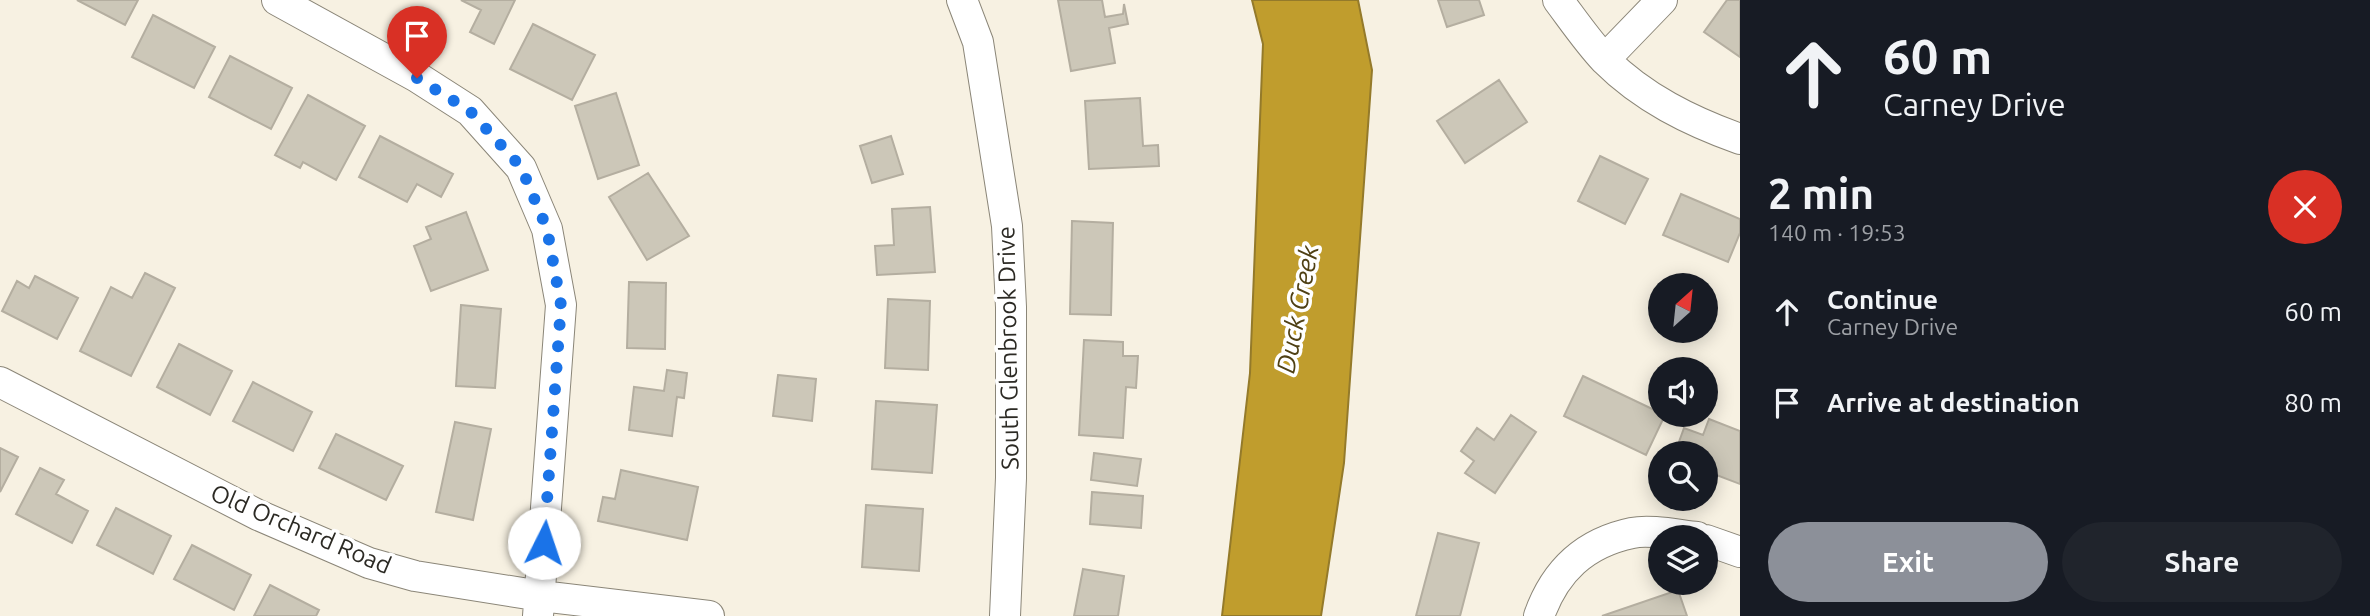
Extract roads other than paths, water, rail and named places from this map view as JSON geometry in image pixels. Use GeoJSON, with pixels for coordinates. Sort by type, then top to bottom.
{"type":"FeatureCollection","features":[{"type":"Feature","properties":{"kind":"street"},"geometry":{"type":"LineString","coordinates":[[277,0],[417,78],[470,111],[521,167],[547,229],[561,305],[539,606]]}},
{"type":"Feature","properties":{"kind":"street","name":"South Glenbrook Drive"},"geometry":{"type":"LineString","coordinates":[[962,0],[978,42],[1007,226],[1011,307],[1011,478],[1005,616]]}},
{"type":"Feature","properties":{"kind":"street"},"geometry":{"type":"LineString","coordinates":[[1558,0],[1605,59],[1643,92],[1694,122],[1740,139]]}},
{"type":"Feature","properties":{"kind":"street"},"geometry":{"type":"LineString","coordinates":[[1605,59],[1662,0]]}},
{"type":"Feature","properties":{"kind":"street","name":"Old Orchard Road"},"geometry":{"type":"LineString","coordinates":[[0,382],[258,515],[369,564],[539,606],[709,616]]}},
{"type":"Feature","properties":{"kind":"street"},"geometry":{"type":"LineString","coordinates":[[1544,604],[1579,553],[1633,532],[1648,533]]}},
{"type":"Feature","properties":{"kind":"street"},"geometry":{"type":"LineString","coordinates":[[1718,544],[1740,552]]}},
{"type":"Feature","properties":{"kind":"water","name":"Duck Creek"},"geometry":{"type":"Polygon","coordinates":[[[1252,0],[1358,0],[1372,70],[1344,463],[1321,616],[1222,616],[1250,373],[1263,44],[1252,0]]]}}]}
